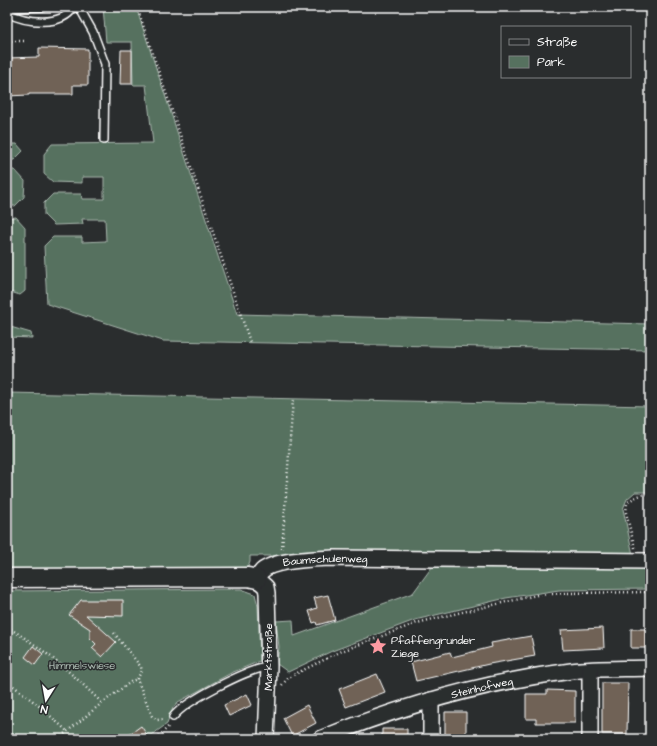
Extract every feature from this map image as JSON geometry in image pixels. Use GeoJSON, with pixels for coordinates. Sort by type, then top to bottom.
{"type":"FeatureCollection","features":[{"type":"Feature","properties":{"kind":"street","name":"Baumschulenweg"},"geometry":{"type":"LineString","coordinates":[[256,578],[263,570],[281,564],[293,561],[333,558],[644,561]]}},
{"type":"Feature","properties":{"kind":"street"},"geometry":{"type":"LineString","coordinates":[[7,578],[256,578]]}},
{"type":"Feature","properties":{"kind":"street","name":"Marktstraße"},"geometry":{"type":"LineString","coordinates":[[256,578],[266,587],[267,593],[269,667],[266,739]]}},
{"type":"Feature","properties":{"kind":"street","name":"Steinhofweg"},"geometry":{"type":"LineString","coordinates":[[320,739],[390,712],[501,682],[572,671],[650,668]]}},
{"type":"Feature","properties":{"kind":"street"},"geometry":{"type":"LineString","coordinates":[[590,670],[590,739]]}},
{"type":"Feature","properties":{"kind":"street"},"geometry":{"type":"LineString","coordinates":[[431,700],[431,739]]}},
{"type":"Feature","properties":{"kind":"lane"},"geometry":{"type":"LineString","coordinates":[[7,8],[42,7]]}},
{"type":"Feature","properties":{"kind":"lane"},"geometry":{"type":"LineString","coordinates":[[7,13],[23,19],[38,22],[60,18],[70,13],[74,7]]}},
{"type":"Feature","properties":{"kind":"lane"},"geometry":{"type":"LineString","coordinates":[[80,7],[93,32],[105,64],[104,140]]}},
{"type":"Feature","properties":{"kind":"lane"},"geometry":{"type":"LineString","coordinates":[[173,717],[181,708],[232,678],[261,667],[269,667]]}},
{"type":"Feature","properties":{"kind":"path"},"geometry":{"type":"LineString","coordinates":[[137,7],[250,342]]}},
{"type":"Feature","properties":{"kind":"path"},"geometry":{"type":"LineString","coordinates":[[7,41],[27,41]]}},
{"type":"Feature","properties":{"kind":"path"},"geometry":{"type":"LineString","coordinates":[[281,564],[293,399]]}},
{"type":"Feature","properties":{"kind":"path"},"geometry":{"type":"LineString","coordinates":[[644,561],[626,512],[627,503],[633,498],[643,494],[650,494]]}},
{"type":"Feature","properties":{"kind":"path"},"geometry":{"type":"LineString","coordinates":[[289,677],[342,651],[417,623],[458,613],[537,596],[566,593],[650,592]]}},
{"type":"Feature","properties":{"kind":"path"},"geometry":{"type":"LineString","coordinates":[[7,627],[42,649],[83,684],[102,703]]}},
{"type":"Feature","properties":{"kind":"path"},"geometry":{"type":"LineString","coordinates":[[58,739],[102,703],[137,679],[142,671],[141,667],[114,634]]}},
{"type":"Feature","properties":{"kind":"path"},"geometry":{"type":"LineString","coordinates":[[137,679],[152,716],[157,720],[173,717]]}},
{"type":"Feature","properties":{"kind":"path"},"geometry":{"type":"LineString","coordinates":[[7,681],[38,705],[67,731]]}},
{"type":"Feature","properties":{"kind":"path"},"geometry":{"type":"LineString","coordinates":[[156,739],[161,735]]}},
{"type":"Feature","properties":{"kind":"green space"},"geometry":{"type":"Polygon","coordinates":[[[103,7],[136,7],[237,314],[650,324],[650,350],[163,341],[47,304],[44,246],[53,237],[82,237],[82,242],[106,241],[105,219],[82,219],[83,224],[54,225],[44,215],[44,203],[53,194],[81,194],[82,199],[104,199],[104,177],[82,177],[82,183],[53,182],[44,174],[44,154],[52,144],[153,143],[146,85],[133,85],[132,42],[106,42],[103,7]]]}},
{"type":"Feature","properties":{"kind":"green space"},"geometry":{"type":"Polygon","coordinates":[[[7,144],[17,144],[23,151],[14,160],[7,160],[7,144]]]}},
{"type":"Feature","properties":{"kind":"green space"},"geometry":{"type":"Polygon","coordinates":[[[7,170],[15,170],[25,181],[24,197],[15,206],[7,206],[7,170]]]}},
{"type":"Feature","properties":{"kind":"green space"},"geometry":{"type":"Polygon","coordinates":[[[16,217],[25,227],[25,291],[20,295],[7,291],[7,218],[16,217]]]}},
{"type":"Feature","properties":{"kind":"green space"},"geometry":{"type":"Polygon","coordinates":[[[7,326],[31,333],[32,338],[7,337],[7,326]]]}},
{"type":"Feature","properties":{"kind":"green space"},"geometry":{"type":"Polygon","coordinates":[[[7,393],[650,406],[650,492],[635,492],[627,499],[623,509],[633,555],[250,556],[248,567],[230,571],[7,573],[7,393]]]}},
{"type":"Feature","properties":{"kind":"green space"},"geometry":{"type":"Polygon","coordinates":[[[432,567],[650,569],[650,589],[559,590],[506,598],[415,620],[332,651],[288,672],[277,664],[279,647],[276,621],[293,620],[294,636],[413,593],[432,567]]]}},
{"type":"Feature","properties":{"kind":"green space","name":"Himmelswiese"},"geometry":{"type":"Polygon","coordinates":[[[241,589],[255,594],[258,606],[260,661],[231,673],[178,702],[173,708],[167,724],[146,739],[7,739],[7,591],[241,589]]]}},
{"type":"Feature","properties":{"kind":"building"},"geometry":{"type":"Polygon","coordinates":[[[39,48],[88,49],[88,85],[73,85],[73,94],[29,94],[7,96],[7,58],[39,57],[39,48]]]}},
{"type":"Feature","properties":{"kind":"building"},"geometry":{"type":"Polygon","coordinates":[[[121,50],[132,50],[132,84],[120,84],[121,50]]]}},
{"type":"Feature","properties":{"kind":"building"},"geometry":{"type":"Polygon","coordinates":[[[328,595],[335,620],[317,625],[316,622],[313,623],[309,611],[317,608],[314,598],[328,595]]]}},
{"type":"Feature","properties":{"kind":"building"},"geometry":{"type":"Polygon","coordinates":[[[81,600],[123,600],[123,616],[86,615],[116,642],[102,657],[92,648],[96,644],[90,638],[90,629],[69,615],[81,600]]]}},
{"type":"Feature","properties":{"kind":"building"},"geometry":{"type":"Polygon","coordinates":[[[603,628],[604,648],[563,650],[561,630],[603,628]]]}},
{"type":"Feature","properties":{"kind":"building"},"geometry":{"type":"Polygon","coordinates":[[[631,629],[647,629],[647,648],[631,648],[631,629]]]}},
{"type":"Feature","properties":{"kind":"building"},"geometry":{"type":"Polygon","coordinates":[[[531,636],[535,656],[489,664],[416,681],[411,662],[450,652],[452,657],[492,647],[491,643],[531,636]]]}},
{"type":"Feature","properties":{"kind":"building"},"geometry":{"type":"Polygon","coordinates":[[[33,646],[43,654],[35,665],[25,657],[33,646]]]}},
{"type":"Feature","properties":{"kind":"building"},"geometry":{"type":"Polygon","coordinates":[[[377,674],[385,692],[346,707],[339,689],[377,674]]]}},
{"type":"Feature","properties":{"kind":"building"},"geometry":{"type":"Polygon","coordinates":[[[602,683],[628,683],[627,734],[602,734],[602,683]]]}},
{"type":"Feature","properties":{"kind":"building"},"geometry":{"type":"Polygon","coordinates":[[[547,690],[575,691],[575,723],[536,723],[536,719],[526,719],[526,694],[547,694],[547,690]]]}},
{"type":"Feature","properties":{"kind":"building"},"geometry":{"type":"Polygon","coordinates":[[[247,694],[252,705],[229,716],[224,705],[247,694]]]}},
{"type":"Feature","properties":{"kind":"building"},"geometry":{"type":"Polygon","coordinates":[[[307,705],[316,723],[292,736],[283,718],[307,705]]]}},
{"type":"Feature","properties":{"kind":"building"},"geometry":{"type":"Polygon","coordinates":[[[445,712],[466,712],[466,739],[445,739],[445,712]]]}},
{"type":"Feature","properties":{"kind":"building"},"geometry":{"type":"Polygon","coordinates":[[[141,726],[147,735],[141,739],[123,739],[141,726]]]}},
{"type":"Feature","properties":{"kind":"building"},"geometry":{"type":"Polygon","coordinates":[[[382,729],[407,729],[407,739],[382,739],[382,729]]]}},
{"type":"Feature","properties":{"kind":"place","name":"Pfaffengrunder Ziege"},"geometry":{"type":"Point","coordinates":[378,646]}}]}
